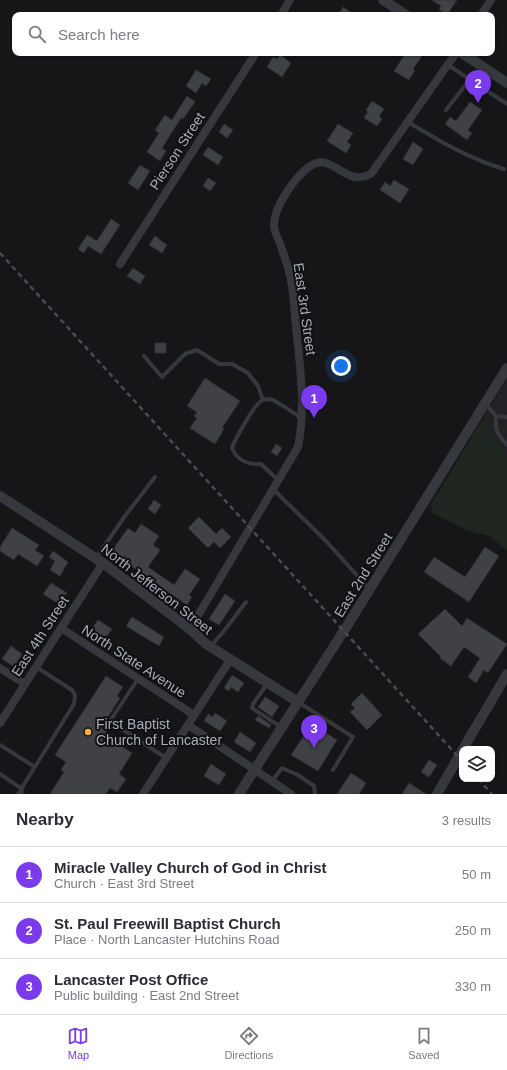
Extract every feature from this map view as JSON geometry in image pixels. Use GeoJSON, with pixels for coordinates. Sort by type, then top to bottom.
{"type":"FeatureCollection","features":[{"type":"Feature","properties":{"kind":"street"},"geometry":{"type":"LineString","coordinates":[[283,12],[290,0]]}},
{"type":"Feature","properties":{"kind":"street"},"geometry":{"type":"LineString","coordinates":[[383,0],[401,12]]}},
{"type":"Feature","properties":{"kind":"street"},"geometry":{"type":"LineString","coordinates":[[483,12],[491,0]]}},
{"type":"Feature","properties":{"kind":"street","name":"Pierson Street"},"geometry":{"type":"LineString","coordinates":[[120,264],[254,56]]}},
{"type":"Feature","properties":{"kind":"street","name":"East 3rd Street"},"geometry":{"type":"LineString","coordinates":[[190,629],[298,447],[302,418],[301,381],[290,277],[283,251],[273,226],[276,213],[285,195],[298,178],[310,166],[319,162],[328,164],[346,175],[354,177],[364,178],[371,174],[454,56]]}},
{"type":"Feature","properties":{"kind":"street"},"geometry":{"type":"LineString","coordinates":[[466,56],[507,83]]}},
{"type":"Feature","properties":{"kind":"street","name":"East 2nd Street"},"geometry":{"type":"LineString","coordinates":[[238,794],[370,590],[507,368]]}},
{"type":"Feature","properties":{"kind":"street","name":"North Jefferson Street"},"geometry":{"type":"LineString","coordinates":[[0,496],[99,560],[190,629],[210,647],[298,702]]}},
{"type":"Feature","properties":{"kind":"street","name":"East 4th Street"},"geometry":{"type":"LineString","coordinates":[[0,723],[61,628],[99,560]]}},
{"type":"Feature","properties":{"kind":"street","name":"North State Avenue"},"geometry":{"type":"LineString","coordinates":[[61,628],[194,715]]}},
{"type":"Feature","properties":{"kind":"street"},"geometry":{"type":"LineString","coordinates":[[143,794],[230,660]]}},
{"type":"Feature","properties":{"kind":"street"},"geometry":{"type":"LineString","coordinates":[[0,668],[25,684]]}},
{"type":"Feature","properties":{"kind":"street"},"geometry":{"type":"LineString","coordinates":[[465,746],[507,674]]}},
{"type":"Feature","properties":{"kind":"street"},"geometry":{"type":"LineString","coordinates":[[188,725],[291,794]]}},
{"type":"Feature","properties":{"kind":"street"},"geometry":{"type":"LineString","coordinates":[[437,794],[459,757]]}},
{"type":"Feature","properties":{"kind":"lane"},"geometry":{"type":"LineString","coordinates":[[448,65],[507,104]]}},
{"type":"Feature","properties":{"kind":"lane"},"geometry":{"type":"LineString","coordinates":[[446,110],[470,79]]}},
{"type":"Feature","properties":{"kind":"lane"},"geometry":{"type":"LineString","coordinates":[[408,122],[430,136],[466,155],[488,165],[504,169]]}},
{"type":"Feature","properties":{"kind":"lane"},"geometry":{"type":"LineString","coordinates":[[144,356],[162,376],[185,354],[197,350],[219,364],[232,364],[248,373],[258,386],[263,400]]}},
{"type":"Feature","properties":{"kind":"lane"},"geometry":{"type":"LineString","coordinates":[[278,480],[261,464],[250,464],[240,459],[232,448],[252,414],[263,400],[272,399],[302,418]]}},
{"type":"Feature","properties":{"kind":"lane"},"geometry":{"type":"LineString","coordinates":[[486,404],[496,416],[495,428],[499,436],[507,445]]}},
{"type":"Feature","properties":{"kind":"lane"},"geometry":{"type":"LineString","coordinates":[[496,416],[507,417]]}},
{"type":"Feature","properties":{"kind":"lane"},"geometry":{"type":"LineString","coordinates":[[99,560],[125,516],[155,478]]}},
{"type":"Feature","properties":{"kind":"lane"},"geometry":{"type":"LineString","coordinates":[[273,489],[326,541],[370,590]]}},
{"type":"Feature","properties":{"kind":"lane"},"geometry":{"type":"LineString","coordinates":[[210,647],[246,602]]}},
{"type":"Feature","properties":{"kind":"lane"},"geometry":{"type":"LineString","coordinates":[[22,794],[22,786],[74,704],[75,695],[72,690],[36,667]]}},
{"type":"Feature","properties":{"kind":"lane"},"geometry":{"type":"LineString","coordinates":[[138,679],[110,721],[166,758]]}},
{"type":"Feature","properties":{"kind":"lane"},"geometry":{"type":"LineString","coordinates":[[267,683],[253,704],[252,708],[281,728]]}},
{"type":"Feature","properties":{"kind":"lane"},"geometry":{"type":"LineString","coordinates":[[298,702],[353,737],[332,770]]}},
{"type":"Feature","properties":{"kind":"lane"},"geometry":{"type":"LineString","coordinates":[[0,745],[35,767]]}},
{"type":"Feature","properties":{"kind":"lane"},"geometry":{"type":"LineString","coordinates":[[272,781],[282,768],[298,775],[314,786],[315,794]]}},
{"type":"Feature","properties":{"kind":"lane"},"geometry":{"type":"LineString","coordinates":[[0,774],[22,789]]}},
{"type":"Feature","properties":{"kind":"lane"},"geometry":{"type":"LineString","coordinates":[[18,794],[22,789]]}},
{"type":"Feature","properties":{"kind":"shaded area"},"geometry":{"type":"Polygon","coordinates":[[[507,379],[507,455],[482,420],[507,379]]]}},
{"type":"Feature","properties":{"kind":"shaded area"},"geometry":{"type":"Polygon","coordinates":[[[482,420],[507,455],[507,551],[491,537],[466,530],[432,513],[431,504],[482,420]]]}},
{"type":"Feature","properties":{"kind":"building"},"geometry":{"type":"Polygon","coordinates":[[[432,0],[457,0],[449,12],[443,12],[439,9],[441,6],[432,0]]]}},
{"type":"Feature","properties":{"kind":"building"},"geometry":{"type":"Polygon","coordinates":[[[343,7],[350,12],[340,12],[343,7]]]}},
{"type":"Feature","properties":{"kind":"building"},"geometry":{"type":"Polygon","coordinates":[[[279,56],[281,56],[291,63],[282,77],[267,67],[273,57],[277,59],[279,56]]]}},
{"type":"Feature","properties":{"kind":"building"},"geometry":{"type":"Polygon","coordinates":[[[404,56],[422,56],[413,69],[415,70],[409,80],[394,71],[404,56]]]}},
{"type":"Feature","properties":{"kind":"building"},"geometry":{"type":"Polygon","coordinates":[[[196,70],[211,79],[206,86],[202,83],[196,93],[186,86],[196,70]]]}},
{"type":"Feature","properties":{"kind":"building"},"geometry":{"type":"Polygon","coordinates":[[[187,96],[195,102],[183,119],[181,118],[162,148],[166,151],[160,161],[147,152],[159,133],[155,130],[165,115],[172,120],[187,96]]]}},
{"type":"Feature","properties":{"kind":"building"},"geometry":{"type":"Polygon","coordinates":[[[372,101],[384,109],[379,116],[382,119],[377,126],[364,118],[368,112],[366,110],[372,101]]]}},
{"type":"Feature","properties":{"kind":"building"},"geometry":{"type":"Polygon","coordinates":[[[470,102],[482,110],[468,130],[472,133],[467,140],[445,124],[450,117],[456,121],[470,102]]]}},
{"type":"Feature","properties":{"kind":"building"},"geometry":{"type":"Polygon","coordinates":[[[224,124],[233,130],[227,138],[219,132],[224,124]]]}},
{"type":"Feature","properties":{"kind":"building"},"geometry":{"type":"Polygon","coordinates":[[[338,124],[353,133],[347,142],[351,145],[346,153],[327,141],[338,124]]]}},
{"type":"Feature","properties":{"kind":"building"},"geometry":{"type":"Polygon","coordinates":[[[413,142],[423,149],[413,165],[403,159],[413,142]]]}},
{"type":"Feature","properties":{"kind":"building"},"geometry":{"type":"Polygon","coordinates":[[[208,147],[223,157],[218,165],[203,155],[208,147]]]}},
{"type":"Feature","properties":{"kind":"building"},"geometry":{"type":"Polygon","coordinates":[[[140,165],[150,171],[138,190],[128,183],[140,165]]]}},
{"type":"Feature","properties":{"kind":"building"},"geometry":{"type":"Polygon","coordinates":[[[208,178],[216,183],[210,191],[203,186],[208,178]]]}},
{"type":"Feature","properties":{"kind":"building"},"geometry":{"type":"Polygon","coordinates":[[[394,180],[409,189],[400,203],[380,190],[385,182],[390,186],[394,180]]]}},
{"type":"Feature","properties":{"kind":"building"},"geometry":{"type":"Polygon","coordinates":[[[111,219],[120,225],[101,254],[88,246],[84,253],[78,249],[87,235],[97,241],[111,219]]]}},
{"type":"Feature","properties":{"kind":"building"},"geometry":{"type":"Polygon","coordinates":[[[155,236],[167,245],[162,253],[149,245],[155,236]]]}},
{"type":"Feature","properties":{"kind":"building"},"geometry":{"type":"Polygon","coordinates":[[[133,268],[145,276],[140,284],[127,276],[133,268]]]}},
{"type":"Feature","properties":{"kind":"building"},"geometry":{"type":"Polygon","coordinates":[[[155,343],[166,343],[166,353],[155,353],[155,343]]]}},
{"type":"Feature","properties":{"kind":"building"},"geometry":{"type":"Polygon","coordinates":[[[205,378],[240,401],[222,428],[224,429],[215,444],[190,428],[197,418],[194,416],[197,412],[187,406],[205,378]]]}},
{"type":"Feature","properties":{"kind":"building"},"geometry":{"type":"Polygon","coordinates":[[[276,444],[282,448],[277,456],[271,452],[276,444]]]}},
{"type":"Feature","properties":{"kind":"building"},"geometry":{"type":"Polygon","coordinates":[[[154,500],[161,505],[155,514],[148,509],[154,500]]]}},
{"type":"Feature","properties":{"kind":"building"},"geometry":{"type":"Polygon","coordinates":[[[199,517],[216,534],[222,528],[231,537],[220,548],[214,542],[208,548],[188,528],[199,517]]]}},
{"type":"Feature","properties":{"kind":"building"},"geometry":{"type":"Polygon","coordinates":[[[141,524],[159,536],[153,545],[160,550],[148,567],[174,585],[185,569],[200,579],[189,595],[192,597],[187,605],[111,552],[128,528],[135,533],[141,524]]]}},
{"type":"Feature","properties":{"kind":"building"},"geometry":{"type":"Polygon","coordinates":[[[12,528],[39,545],[35,550],[44,556],[37,566],[18,554],[14,560],[0,551],[0,547],[12,528]]]}},
{"type":"Feature","properties":{"kind":"building"},"geometry":{"type":"Polygon","coordinates":[[[485,547],[499,556],[469,602],[424,572],[434,557],[465,577],[485,547]]]}},
{"type":"Feature","properties":{"kind":"building"},"geometry":{"type":"Polygon","coordinates":[[[53,551],[68,562],[60,576],[50,570],[55,561],[49,557],[53,551]]]}},
{"type":"Feature","properties":{"kind":"building"},"geometry":{"type":"Polygon","coordinates":[[[51,583],[67,593],[59,604],[43,594],[51,583]]]}},
{"type":"Feature","properties":{"kind":"building"},"geometry":{"type":"Polygon","coordinates":[[[225,594],[235,601],[219,625],[209,619],[225,594]]]}},
{"type":"Feature","properties":{"kind":"building"},"geometry":{"type":"Polygon","coordinates":[[[445,609],[462,626],[467,618],[507,644],[488,673],[484,670],[476,683],[468,677],[480,658],[464,647],[451,666],[440,658],[441,657],[418,634],[445,609]]]}},
{"type":"Feature","properties":{"kind":"building"},"geometry":{"type":"Polygon","coordinates":[[[132,617],[164,637],[159,646],[126,626],[132,617]]]}},
{"type":"Feature","properties":{"kind":"building"},"geometry":{"type":"Polygon","coordinates":[[[98,620],[112,629],[104,640],[90,631],[98,620]]]}},
{"type":"Feature","properties":{"kind":"building"},"geometry":{"type":"Polygon","coordinates":[[[11,646],[22,654],[14,667],[2,659],[11,646]]]}},
{"type":"Feature","properties":{"kind":"building"},"geometry":{"type":"Polygon","coordinates":[[[232,675],[244,683],[238,692],[231,687],[229,691],[224,688],[232,675]]]}},
{"type":"Feature","properties":{"kind":"building","name":"First Baptist Church of Lancaster"},"geometry":{"type":"Polygon","coordinates":[[[106,676],[123,687],[117,696],[120,698],[101,728],[113,736],[110,739],[132,753],[119,774],[126,779],[117,792],[110,788],[106,794],[50,794],[64,772],[61,770],[66,762],[55,755],[106,676]]]}},
{"type":"Feature","properties":{"kind":"building"},"geometry":{"type":"Polygon","coordinates":[[[362,693],[382,715],[367,730],[350,712],[355,708],[351,704],[362,693]]]}},
{"type":"Feature","properties":{"kind":"building"},"geometry":{"type":"Polygon","coordinates":[[[265,697],[279,706],[272,717],[258,707],[265,697]]]}},
{"type":"Feature","properties":{"kind":"building"},"geometry":{"type":"Polygon","coordinates":[[[215,713],[227,721],[220,731],[204,721],[208,714],[213,717],[215,713]]]}},
{"type":"Feature","properties":{"kind":"building"},"geometry":{"type":"Polygon","coordinates":[[[258,716],[271,725],[269,728],[255,720],[258,716]]]}},
{"type":"Feature","properties":{"kind":"building"},"geometry":{"type":"Polygon","coordinates":[[[318,728],[337,740],[318,771],[291,755],[307,731],[313,735],[318,728]]]}},
{"type":"Feature","properties":{"kind":"building"},"geometry":{"type":"Polygon","coordinates":[[[240,732],[256,743],[250,752],[234,742],[240,732]]]}},
{"type":"Feature","properties":{"kind":"building"},"geometry":{"type":"Polygon","coordinates":[[[429,760],[437,765],[429,777],[421,772],[429,760]]]}},
{"type":"Feature","properties":{"kind":"building"},"geometry":{"type":"Polygon","coordinates":[[[211,764],[226,774],[219,785],[204,776],[211,764]]]}},
{"type":"Feature","properties":{"kind":"building"},"geometry":{"type":"Polygon","coordinates":[[[351,773],[366,783],[359,794],[337,794],[351,773]]]}},
{"type":"Feature","properties":{"kind":"building"},"geometry":{"type":"Polygon","coordinates":[[[409,783],[426,794],[402,794],[409,783]]]}},
{"type":"Feature","properties":{"kind":"railway"},"geometry":{"type":"LineString","coordinates":[[0,253],[459,758]]}},
{"type":"Feature","properties":{"kind":"railway"},"geometry":{"type":"LineString","coordinates":[[481,782],[492,794]]}},
{"type":"Feature","properties":{"kind":"place","name":"St. Paul Freewill Baptist Church"},"geometry":{"type":"Point","coordinates":[478,103]}},
{"type":"Feature","properties":{"kind":"place","name":"Miracle Valley Church of God in Christ"},"geometry":{"type":"Point","coordinates":[314,418]}},
{"type":"Feature","properties":{"kind":"place","name":"First Baptist Church of Lancaster"},"geometry":{"type":"Point","coordinates":[88,732]}},
{"type":"Feature","properties":{"kind":"place","name":"Lancaster Post Office"},"geometry":{"type":"Point","coordinates":[314,748]}}]}
